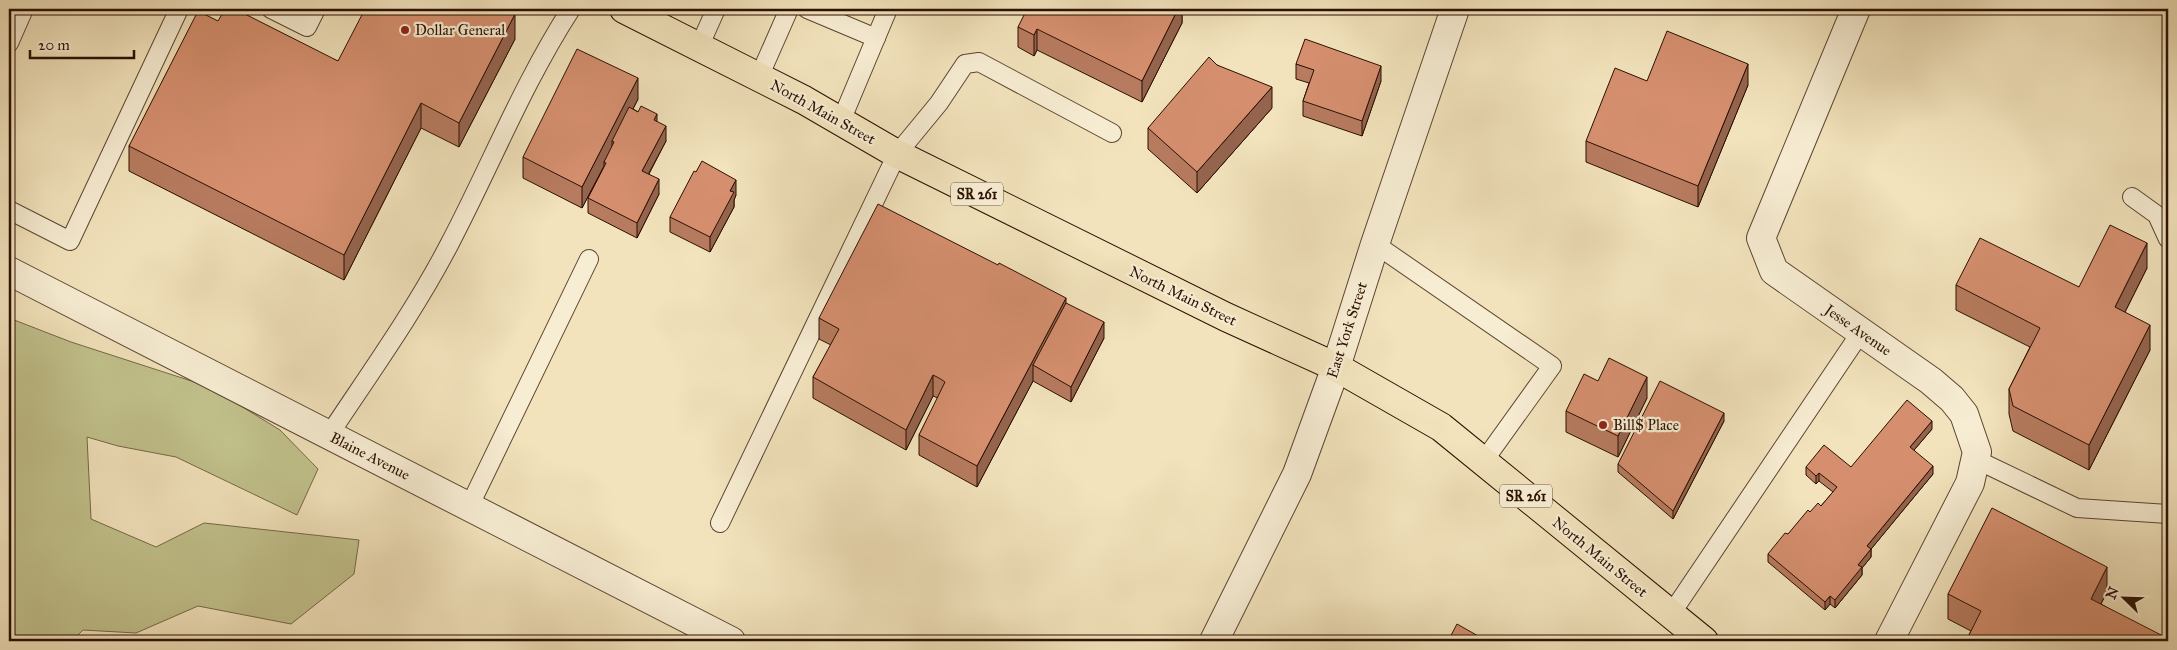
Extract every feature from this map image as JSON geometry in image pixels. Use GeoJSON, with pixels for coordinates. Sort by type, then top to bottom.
{"type":"FeatureCollection","features":[{"type":"Feature","properties":{"kind":"main road","name":"North Main Street"},"geometry":{"type":"LineString","coordinates":[[624,9],[759,77],[898,154],[1226,317],[1336,367],[1441,427],[1704,641]]}},
{"type":"Feature","properties":{"kind":"street","name":"East York Street"},"geometry":{"type":"LineString","coordinates":[[1214,641],[1297,474],[1336,367],[1374,244],[1455,9]]}},
{"type":"Feature","properties":{"kind":"street","name":"Jesse Avenue"},"geometry":{"type":"LineString","coordinates":[[1856,9],[1761,238],[1774,271],[1931,381],[1952,399],[1964,414],[1977,452],[1970,483],[1888,641]]}},
{"type":"Feature","properties":{"kind":"street","name":"Blaine Avenue"},"geometry":{"type":"LineString","coordinates":[[9,271],[731,641]]}},
{"type":"Feature","properties":{"kind":"lane"},"geometry":{"type":"LineString","coordinates":[[9,43],[24,9]]}},
{"type":"Feature","properties":{"kind":"lane"},"geometry":{"type":"LineString","coordinates":[[9,210],[70,241],[179,9]]}},
{"type":"Feature","properties":{"kind":"lane"},"geometry":{"type":"LineString","coordinates":[[271,9],[307,27],[316,9]]}},
{"type":"Feature","properties":{"kind":"lane"},"geometry":{"type":"LineString","coordinates":[[329,435],[403,324],[448,247],[548,45],[571,9]]}},
{"type":"Feature","properties":{"kind":"lane"},"geometry":{"type":"LineString","coordinates":[[699,47],[716,9]]}},
{"type":"Feature","properties":{"kind":"lane"},"geometry":{"type":"LineString","coordinates":[[759,77],[789,9]]}},
{"type":"Feature","properties":{"kind":"lane"},"geometry":{"type":"LineString","coordinates":[[807,9],[876,38]]}},
{"type":"Feature","properties":{"kind":"lane"},"geometry":{"type":"LineString","coordinates":[[841,122],[888,9]]}},
{"type":"Feature","properties":{"kind":"lane"},"geometry":{"type":"LineString","coordinates":[[720,523],[898,154],[939,103],[964,64],[978,62],[1112,133]]}},
{"type":"Feature","properties":{"kind":"lane"},"geometry":{"type":"LineString","coordinates":[[2132,197],[2157,215],[2168,239]]}},
{"type":"Feature","properties":{"kind":"lane"},"geometry":{"type":"LineString","coordinates":[[1374,244],[1552,366],[1483,462]]}},
{"type":"Feature","properties":{"kind":"lane"},"geometry":{"type":"LineString","coordinates":[[469,507],[589,259]]}},
{"type":"Feature","properties":{"kind":"lane"},"geometry":{"type":"LineString","coordinates":[[1671,614],[1862,332]]}},
{"type":"Feature","properties":{"kind":"lane"},"geometry":{"type":"LineString","coordinates":[[1975,459],[2077,508],[2168,514]]}},
{"type":"Feature","properties":{"kind":"green space"},"geometry":{"type":"Polygon","coordinates":[[[9,318],[71,342],[210,387],[280,430],[318,469],[297,515],[176,457],[118,446],[87,437],[91,519],[156,547],[204,523],[359,540],[354,574],[291,624],[198,606],[136,633],[83,630],[72,641],[9,641],[9,318]]]}},
{"type":"Feature","properties":{"kind":"building"},"geometry":{"type":"Polygon","coordinates":[[[225,9],[235,9],[338,61],[365,9],[505,9],[515,14],[459,123],[421,103],[344,255],[129,146],[198,11],[218,21],[225,9]]]}},
{"type":"Feature","properties":{"kind":"building"},"geometry":{"type":"Polygon","coordinates":[[[1027,9],[1178,9],[1142,81],[1037,29],[1034,35],[1018,27],[1027,9]]]}},
{"type":"Feature","properties":{"kind":"building"},"geometry":{"type":"Polygon","coordinates":[[[1667,31],[1748,64],[1698,186],[1586,141],[1615,68],[1647,81],[1667,31]]]}},
{"type":"Feature","properties":{"kind":"building"},"geometry":{"type":"Polygon","coordinates":[[[1305,39],[1381,66],[1362,121],[1303,101],[1314,70],[1296,64],[1305,39]]]}},
{"type":"Feature","properties":{"kind":"building"},"geometry":{"type":"Polygon","coordinates":[[[577,49],[638,78],[582,187],[523,157],[577,49]]]}},
{"type":"Feature","properties":{"kind":"building"},"geometry":{"type":"Polygon","coordinates":[[[1209,57],[1217,65],[1272,87],[1197,172],[1148,128],[1209,57]]]}},
{"type":"Feature","properties":{"kind":"building"},"geometry":{"type":"Polygon","coordinates":[[[641,106],[657,114],[654,120],[666,126],[642,171],[659,179],[637,223],[588,198],[606,163],[604,162],[614,142],[612,141],[629,107],[638,112],[641,106]]]}},
{"type":"Feature","properties":{"kind":"building"},"geometry":{"type":"Polygon","coordinates":[[[702,161],[736,180],[730,191],[734,192],[710,237],[670,217],[694,171],[696,172],[702,161]]]}},
{"type":"Feature","properties":{"kind":"building"},"geometry":{"type":"Polygon","coordinates":[[[878,204],[1066,298],[977,466],[919,435],[945,382],[939,378],[933,375],[906,430],[813,377],[839,329],[819,318],[878,204]]]}},
{"type":"Feature","properties":{"kind":"building"},"geometry":{"type":"Polygon","coordinates":[[[2110,225],[2147,243],[2115,307],[2150,325],[2089,445],[2013,406],[2009,389],[2040,328],[1956,285],[1980,238],[2079,287],[2110,225]]]}},
{"type":"Feature","properties":{"kind":"building"},"geometry":{"type":"Polygon","coordinates":[[[1066,303],[1104,322],[1071,387],[1033,365],[1066,303]]]}},
{"type":"Feature","properties":{"kind":"building"},"geometry":{"type":"Polygon","coordinates":[[[1609,358],[1647,377],[1618,436],[1566,411],[1584,374],[1598,381],[1609,358]]]}},
{"type":"Feature","properties":{"kind":"building"},"geometry":{"type":"Polygon","coordinates":[[[1660,381],[1724,413],[1673,511],[1618,464],[1660,381]]]}},
{"type":"Feature","properties":{"kind":"building"},"geometry":{"type":"Polygon","coordinates":[[[1907,400],[1932,421],[1910,447],[1933,466],[1867,546],[1871,549],[1858,565],[1862,567],[1835,600],[1830,596],[1825,602],[1768,554],[1785,533],[1788,534],[1808,510],[1810,512],[1818,503],[1821,506],[1837,487],[1819,473],[1816,476],[1806,467],[1824,445],[1851,467],[1907,400]]]}},
{"type":"Feature","properties":{"kind":"building"},"geometry":{"type":"Polygon","coordinates":[[[1992,508],[2107,567],[2091,599],[2163,636],[2160,641],[1977,641],[1969,635],[1981,611],[1948,594],[1992,508]]]}},
{"type":"Feature","properties":{"kind":"building"},"geometry":{"type":"Polygon","coordinates":[[[1457,624],[1487,641],[1448,641],[1457,624]]]}},
{"type":"Feature","properties":{"kind":"building"},"geometry":{"type":"Polygon","coordinates":[[[1600,637],[1605,641],[1597,641],[1600,637]]]}},
{"type":"Feature","properties":{"kind":"place","name":"Dollar General"},"geometry":{"type":"Point","coordinates":[405,30]}},
{"type":"Feature","properties":{"kind":"place","name":"Bill$ Place"},"geometry":{"type":"Point","coordinates":[1603,425]}}]}
